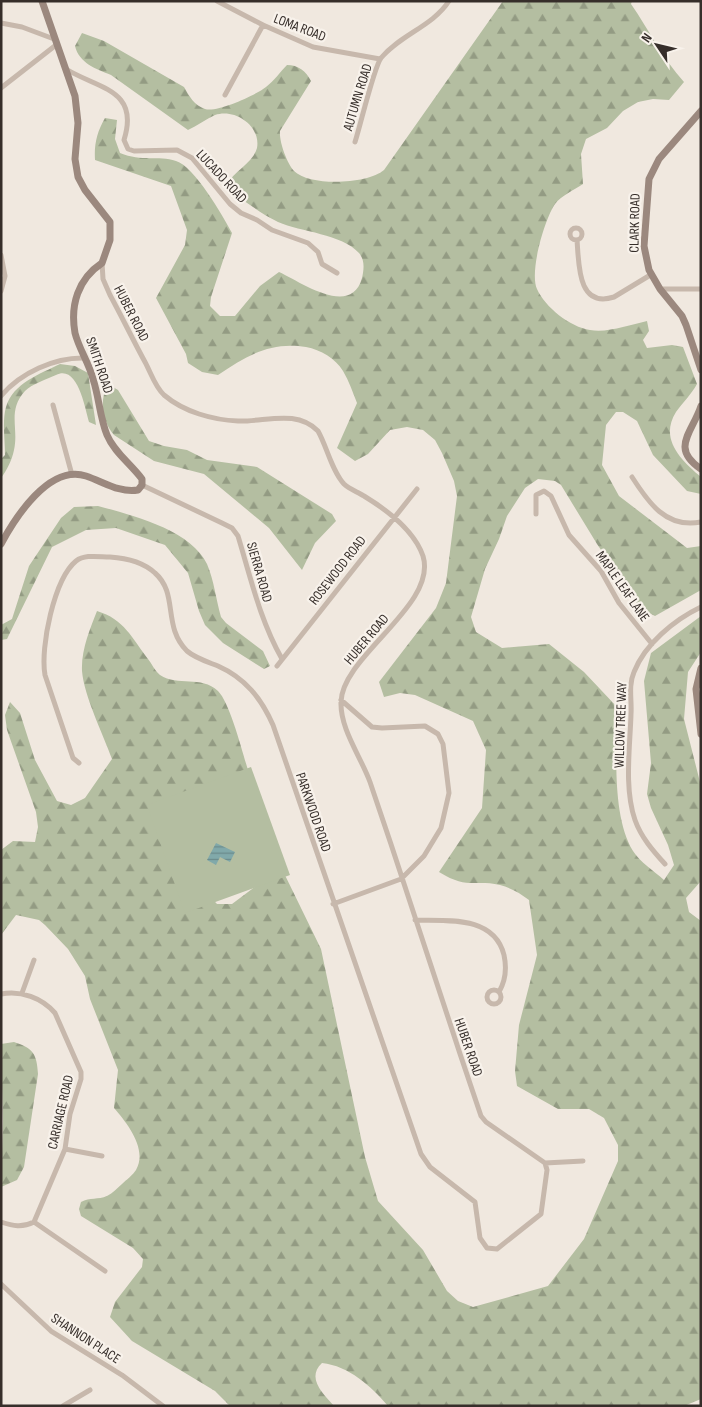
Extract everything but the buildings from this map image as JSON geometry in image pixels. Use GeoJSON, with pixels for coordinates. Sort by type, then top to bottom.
{"type":"FeatureCollection","features":[{"type":"Feature","properties":{"kind":"street","name":"SMITH ROAD"},"geometry":{"type":"LineString","coordinates":[[42,1],[75,96],[78,123],[75,160],[78,177],[85,190],[110,222],[110,240],[102,264],[90,271],[78,289],[74,314],[75,334],[93,379],[106,434],[112,444],[140,476],[142,485]]}},
{"type":"Feature","properties":{"kind":"street","name":"LOMA ROAD"},"geometry":{"type":"LineString","coordinates":[[217,1],[263,26],[313,47],[380,59]]}},
{"type":"Feature","properties":{"kind":"street","name":"AUTUMN ROAD"},"geometry":{"type":"LineString","coordinates":[[355,142],[380,59],[400,41],[438,14],[449,1]]}},
{"type":"Feature","properties":{"kind":"street"},"geometry":{"type":"LineString","coordinates":[[1,23],[22,27],[55,42],[1,88]]}},
{"type":"Feature","properties":{"kind":"street"},"geometry":{"type":"LineString","coordinates":[[225,95],[263,26]]}},
{"type":"Feature","properties":{"kind":"street","name":"LUCADO ROAD"},"geometry":{"type":"LineString","coordinates":[[66,69],[78,77],[93,81],[123,102],[130,120],[124,140],[128,149],[134,151],[177,150],[192,158],[230,204],[241,213],[257,220],[272,230],[308,243],[318,252],[322,264],[337,273]]}},
{"type":"Feature","properties":{"kind":"street","name":"CLARK ROAD"},"geometry":{"type":"LineString","coordinates":[[701,111],[659,159],[648,179],[644,246],[645,258],[660,289],[682,316],[701,370]]}},
{"type":"Feature","properties":{"kind":"street"},"geometry":{"type":"LineString","coordinates":[[577,240],[582,284],[601,299],[614,297],[652,274]]}},
{"type":"Feature","properties":{"kind":"street"},"geometry":{"type":"LineString","coordinates":[[1,256],[5,276],[1,291]]}},
{"type":"Feature","properties":{"kind":"street","name":"HUBER ROAD"},"geometry":{"type":"LineString","coordinates":[[102,264],[103,280],[110,295],[164,394],[196,413],[217,419],[239,421],[289,418],[308,423],[318,431],[345,485],[363,495],[393,518],[405,528],[418,544],[424,558],[424,573],[417,590],[392,627],[347,679],[341,700],[345,724],[369,780],[481,1116],[486,1122],[545,1163]]}},
{"type":"Feature","properties":{"kind":"street"},"geometry":{"type":"LineString","coordinates":[[660,289],[701,290]]}},
{"type":"Feature","properties":{"kind":"street"},"geometry":{"type":"LineString","coordinates":[[1,396],[24,375],[69,358],[84,358]]}},
{"type":"Feature","properties":{"kind":"street"},"geometry":{"type":"LineString","coordinates":[[53,405],[72,475]]}},
{"type":"Feature","properties":{"kind":"street"},"geometry":{"type":"LineString","coordinates":[[701,406],[683,444],[686,454],[692,463],[701,469]]}},
{"type":"Feature","properties":{"kind":"street"},"geometry":{"type":"LineString","coordinates":[[1,544],[27,502],[55,481],[72,475],[84,475],[118,490],[138,490],[142,485]]}},
{"type":"Feature","properties":{"kind":"street"},"geometry":{"type":"LineString","coordinates":[[632,477],[649,503],[662,514],[675,521],[701,522]]}},
{"type":"Feature","properties":{"kind":"street","name":"SIERRA ROAD"},"geometry":{"type":"LineString","coordinates":[[142,485],[222,523],[235,532],[238,536],[259,611],[269,637],[282,659]]}},
{"type":"Feature","properties":{"kind":"street","name":"ROSEWOOD ROAD"},"geometry":{"type":"LineString","coordinates":[[277,666],[417,489]]}},
{"type":"Feature","properties":{"kind":"street","name":"MAPLE LEAF LANE"},"geometry":{"type":"LineString","coordinates":[[536,514],[536,495],[544,490],[551,496],[569,535],[602,571],[619,603],[652,644]]}},
{"type":"Feature","properties":{"kind":"street","name":"PARKWOOD ROAD"},"geometry":{"type":"LineString","coordinates":[[79,763],[74,758],[45,675],[43,664],[44,647],[51,616],[58,590],[70,567],[77,560],[85,557],[126,558],[155,572],[164,583],[169,595],[173,630],[189,653],[240,678],[264,706],[423,1161],[475,1202],[480,1238],[487,1248],[497,1249],[541,1214],[547,1170],[545,1163]]}},
{"type":"Feature","properties":{"kind":"street","name":"WILLOW TREE WAY"},"geometry":{"type":"LineString","coordinates":[[665,864],[654,852],[635,820],[632,806],[630,779],[630,689],[635,671],[652,644],[688,613],[701,607]]}},
{"type":"Feature","properties":{"kind":"street"},"geometry":{"type":"LineString","coordinates":[[701,668],[696,689],[701,734]]}},
{"type":"Feature","properties":{"kind":"street"},"geometry":{"type":"LineString","coordinates":[[333,904],[401,879],[424,856],[441,828],[449,793],[443,744],[438,734],[425,726],[372,727],[341,700]]}},
{"type":"Feature","properties":{"kind":"street"},"geometry":{"type":"LineString","coordinates":[[415,920],[464,922],[483,928],[492,934],[501,946],[506,964],[505,982],[499,992]]}},
{"type":"Feature","properties":{"kind":"street"},"geometry":{"type":"LineString","coordinates":[[1,994],[22,993],[34,960]]}},
{"type":"Feature","properties":{"kind":"street","name":"CARRIAGE ROAD"},"geometry":{"type":"LineString","coordinates":[[22,993],[48,1004],[55,1012],[81,1072],[70,1114],[65,1149],[34,1222]]}},
{"type":"Feature","properties":{"kind":"street"},"geometry":{"type":"LineString","coordinates":[[65,1149],[102,1156]]}},
{"type":"Feature","properties":{"kind":"street"},"geometry":{"type":"LineString","coordinates":[[545,1163],[583,1161]]}},
{"type":"Feature","properties":{"kind":"street"},"geometry":{"type":"LineString","coordinates":[[1,1222],[12,1226],[26,1226],[34,1222],[105,1271]]}},
{"type":"Feature","properties":{"kind":"street","name":"SHANNON PLACE"},"geometry":{"type":"LineString","coordinates":[[1,1284],[51,1331],[122,1375],[163,1406]]}},
{"type":"Feature","properties":{"kind":"street"},"geometry":{"type":"LineString","coordinates":[[63,1406],[90,1390]]}},
{"type":"Feature","properties":{"kind":"green space"},"geometry":{"type":"Polygon","coordinates":[[[503,1],[632,1],[631,4],[663,54],[684,82],[669,100],[653,99],[638,102],[623,111],[607,128],[586,139],[581,154],[583,184],[561,198],[551,211],[539,245],[535,281],[537,289],[546,303],[574,325],[597,331],[647,321],[649,331],[643,340],[647,348],[672,345],[683,347],[697,384],[676,412],[671,422],[671,440],[680,456],[701,477],[701,494],[687,491],[653,455],[637,421],[623,412],[616,412],[606,425],[602,465],[619,496],[687,548],[701,546],[701,590],[655,616],[640,608],[597,544],[561,485],[555,481],[538,479],[525,488],[507,516],[485,569],[471,617],[476,632],[502,648],[549,644],[584,672],[617,707],[616,761],[621,819],[633,851],[643,863],[664,880],[674,865],[668,845],[651,808],[647,794],[651,763],[644,681],[651,653],[701,616],[701,652],[688,672],[684,719],[701,786],[701,881],[686,898],[689,912],[701,921],[701,1399],[684,1406],[388,1406],[359,1378],[341,1368],[322,1363],[317,1369],[316,1380],[321,1391],[334,1406],[230,1406],[215,1391],[132,1341],[110,1317],[115,1302],[142,1267],[143,1259],[133,1248],[81,1216],[79,1209],[81,1202],[104,1197],[113,1192],[133,1174],[139,1162],[138,1145],[125,1121],[114,1108],[118,1070],[90,999],[85,976],[68,949],[39,920],[16,915],[1,935],[1,850],[13,841],[35,842],[38,827],[36,812],[7,730],[5,715],[10,702],[20,713],[35,760],[57,801],[71,805],[85,798],[112,759],[83,681],[82,663],[84,648],[97,611],[114,619],[127,630],[160,675],[174,680],[204,683],[211,686],[218,691],[227,706],[248,770],[197,883],[217,904],[232,904],[281,867],[321,949],[365,1157],[378,1201],[423,1250],[447,1291],[458,1301],[473,1307],[548,1286],[584,1239],[618,1161],[618,1145],[604,1118],[589,1109],[558,1109],[517,1086],[515,1071],[519,1025],[537,955],[529,900],[504,886],[491,883],[457,881],[439,872],[482,808],[486,750],[473,721],[415,695],[400,693],[384,697],[379,682],[436,608],[446,583],[457,496],[454,481],[442,453],[435,440],[423,430],[407,427],[390,430],[368,454],[355,461],[337,448],[357,403],[340,366],[332,358],[317,350],[293,346],[270,348],[249,356],[218,375],[202,372],[188,363],[186,354],[156,298],[185,245],[187,230],[171,186],[95,160],[96,143],[102,123],[105,118],[117,120],[115,139],[120,153],[136,157],[169,159],[183,165],[199,181],[222,215],[232,233],[211,297],[210,306],[220,316],[235,316],[260,286],[279,272],[325,294],[347,295],[356,290],[362,278],[363,265],[361,256],[352,247],[332,237],[278,222],[230,191],[227,184],[230,179],[248,163],[257,148],[255,133],[245,121],[231,114],[215,115],[188,130],[111,75],[89,65],[80,57],[75,46],[82,33],[104,41],[184,87],[195,103],[211,110],[245,99],[266,87],[287,65],[298,67],[307,74],[311,81],[280,131],[282,146],[289,163],[294,171],[313,180],[353,181],[376,175],[384,170],[503,1]]]}},
{"type":"Feature","properties":{"kind":"green space"},"geometry":{"type":"Polygon","coordinates":[[[60,364],[75,366],[88,373],[96,425],[89,422],[79,389],[70,376],[64,373],[56,375],[32,386],[25,391],[16,406],[14,450],[9,465],[1,478],[1,459],[5,455],[4,418],[10,399],[21,385],[28,380],[60,364]]]}},
{"type":"Feature","properties":{"kind":"green space"},"geometry":{"type":"Polygon","coordinates":[[[108,384],[118,390],[149,441],[187,450],[207,460],[257,467],[332,514],[336,521],[315,543],[302,570],[269,528],[204,474],[154,461],[114,435],[104,417],[103,410],[103,397],[108,384]]]}},
{"type":"Feature","properties":{"kind":"green space"},"geometry":{"type":"Polygon","coordinates":[[[98,506],[143,519],[159,526],[188,542],[199,552],[207,564],[221,617],[226,623],[263,651],[270,666],[264,669],[223,643],[205,625],[188,573],[165,545],[116,528],[86,530],[52,547],[7,639],[1,640],[1,625],[12,619],[29,566],[61,518],[74,507],[98,506]]]}},
{"type":"Feature","properties":{"kind":"green space"},"geometry":{"type":"Polygon","coordinates":[[[251,767],[290,875],[185,913],[147,805],[251,767]]]}},
{"type":"Feature","properties":{"kind":"green space"},"geometry":{"type":"Polygon","coordinates":[[[14,1042],[30,1049],[33,1053],[38,1074],[24,1167],[17,1180],[1,1187],[3,1121],[1,1044],[14,1042]]]}},
{"type":"Feature","properties":{"kind":"water"},"geometry":{"type":"Polygon","coordinates":[[[216,843],[235,852],[230,862],[220,857],[216,865],[207,860],[216,843]]]}}]}
